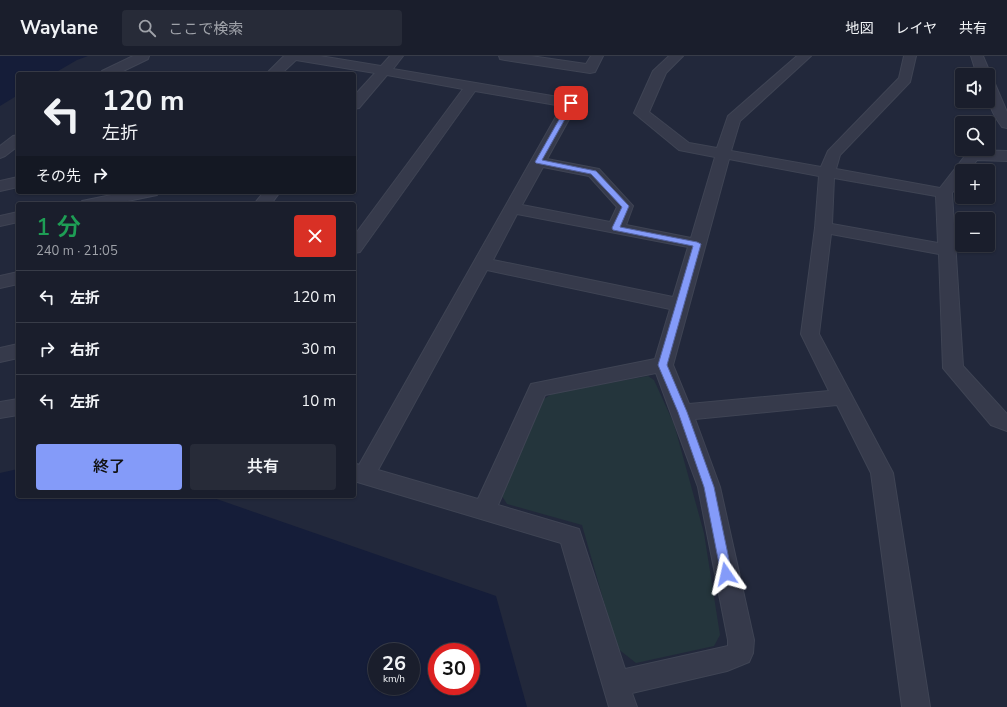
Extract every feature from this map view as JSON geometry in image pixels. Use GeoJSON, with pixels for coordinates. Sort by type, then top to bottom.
{"type":"FeatureCollection","features":[{"type":"Feature","properties":{"kind":"street"},"geometry":{"type":"LineString","coordinates":[[111,72],[143,56]]}},
{"type":"Feature","properties":{"kind":"street"},"geometry":{"type":"LineString","coordinates":[[275,72],[292,56]]}},
{"type":"Feature","properties":{"kind":"street"},"geometry":{"type":"LineString","coordinates":[[297,56],[571,103],[482,263],[359,473],[571,536],[623,707]]}},
{"type":"Feature","properties":{"kind":"street"},"geometry":{"type":"LineString","coordinates":[[356,103],[397,56]]}},
{"type":"Feature","properties":{"kind":"street"},"geometry":{"type":"LineString","coordinates":[[505,56],[590,69],[596,56]]}},
{"type":"Feature","properties":{"kind":"street"},"geometry":{"type":"LineString","coordinates":[[677,56],[660,71],[641,113],[684,147],[944,193]]}},
{"type":"Feature","properties":{"kind":"street"},"geometry":{"type":"LineString","coordinates":[[910,56],[905,78],[833,154],[827,172],[823,228],[810,334],[882,473],[916,707]]}},
{"type":"Feature","properties":{"kind":"street"},"geometry":{"type":"LineString","coordinates":[[977,56],[981,68]]}},
{"type":"Feature","properties":{"kind":"street"},"geometry":{"type":"LineString","coordinates":[[615,684],[727,659],[740,653],[741,640],[709,487],[663,365],[733,119],[802,57]]}},
{"type":"Feature","properties":{"kind":"street"},"geometry":{"type":"LineString","coordinates":[[356,245],[471,87]]}},
{"type":"Feature","properties":{"kind":"street"},"geometry":{"type":"LineString","coordinates":[[995,100],[1002,117],[1007,124]]}},
{"type":"Feature","properties":{"kind":"street"},"geometry":{"type":"LineString","coordinates":[[0,153],[16,141]]}},
{"type":"Feature","properties":{"kind":"street"},"geometry":{"type":"LineString","coordinates":[[1007,156],[973,155],[944,193],[953,368],[998,419],[1007,423]]}},
{"type":"Feature","properties":{"kind":"street"},"geometry":{"type":"LineString","coordinates":[[538,162],[594,172],[625,206],[616,228]]}},
{"type":"Feature","properties":{"kind":"street"},"geometry":{"type":"LineString","coordinates":[[0,186],[16,182]]}},
{"type":"Feature","properties":{"kind":"street"},"geometry":{"type":"LineString","coordinates":[[98,202],[140,194]]}},
{"type":"Feature","properties":{"kind":"street"},"geometry":{"type":"LineString","coordinates":[[264,202],[270,194]]}},
{"type":"Feature","properties":{"kind":"street"},"geometry":{"type":"LineString","coordinates":[[512,208],[697,244]]}},
{"type":"Feature","properties":{"kind":"street"},"geometry":{"type":"LineString","coordinates":[[0,220],[16,217]]}},
{"type":"Feature","properties":{"kind":"street"},"geometry":{"type":"LineString","coordinates":[[823,228],[947,250]]}},
{"type":"Feature","properties":{"kind":"street"},"geometry":{"type":"LineString","coordinates":[[482,263],[680,305]]}},
{"type":"Feature","properties":{"kind":"street"},"geometry":{"type":"LineString","coordinates":[[0,282],[16,278]]}},
{"type":"Feature","properties":{"kind":"street"},"geometry":{"type":"LineString","coordinates":[[0,355],[16,351]]}},
{"type":"Feature","properties":{"kind":"street"},"geometry":{"type":"LineString","coordinates":[[484,510],[538,389],[663,365]]}},
{"type":"Feature","properties":{"kind":"street"},"geometry":{"type":"LineString","coordinates":[[682,412],[843,397]]}},
{"type":"Feature","properties":{"kind":"street"},"geometry":{"type":"LineString","coordinates":[[0,410],[16,407]]}},
{"type":"Feature","properties":{"kind":"shaded area"},"geometry":{"type":"Polygon","coordinates":[[[648,376],[654,380],[674,424],[704,533],[720,635],[714,646],[636,663],[617,648],[582,525],[507,504],[502,496],[541,401],[553,393],[648,376]]]}},
{"type":"Feature","properties":{"kind":"water"},"geometry":{"type":"Polygon","coordinates":[[[0,56],[88,56],[77,60],[56,72],[16,72],[16,96],[0,106],[0,56]]]}},
{"type":"Feature","properties":{"kind":"water"},"geometry":{"type":"Polygon","coordinates":[[[16,469],[16,498],[214,498],[496,596],[527,707],[0,707],[0,473],[16,469]]]}},
{"type":"Feature","properties":{"kind":"route"},"geometry":{"type":"LineString","coordinates":[[571,103],[538,162],[594,172],[625,206],[616,228],[697,244],[663,365],[709,487],[726,574]]}}]}
